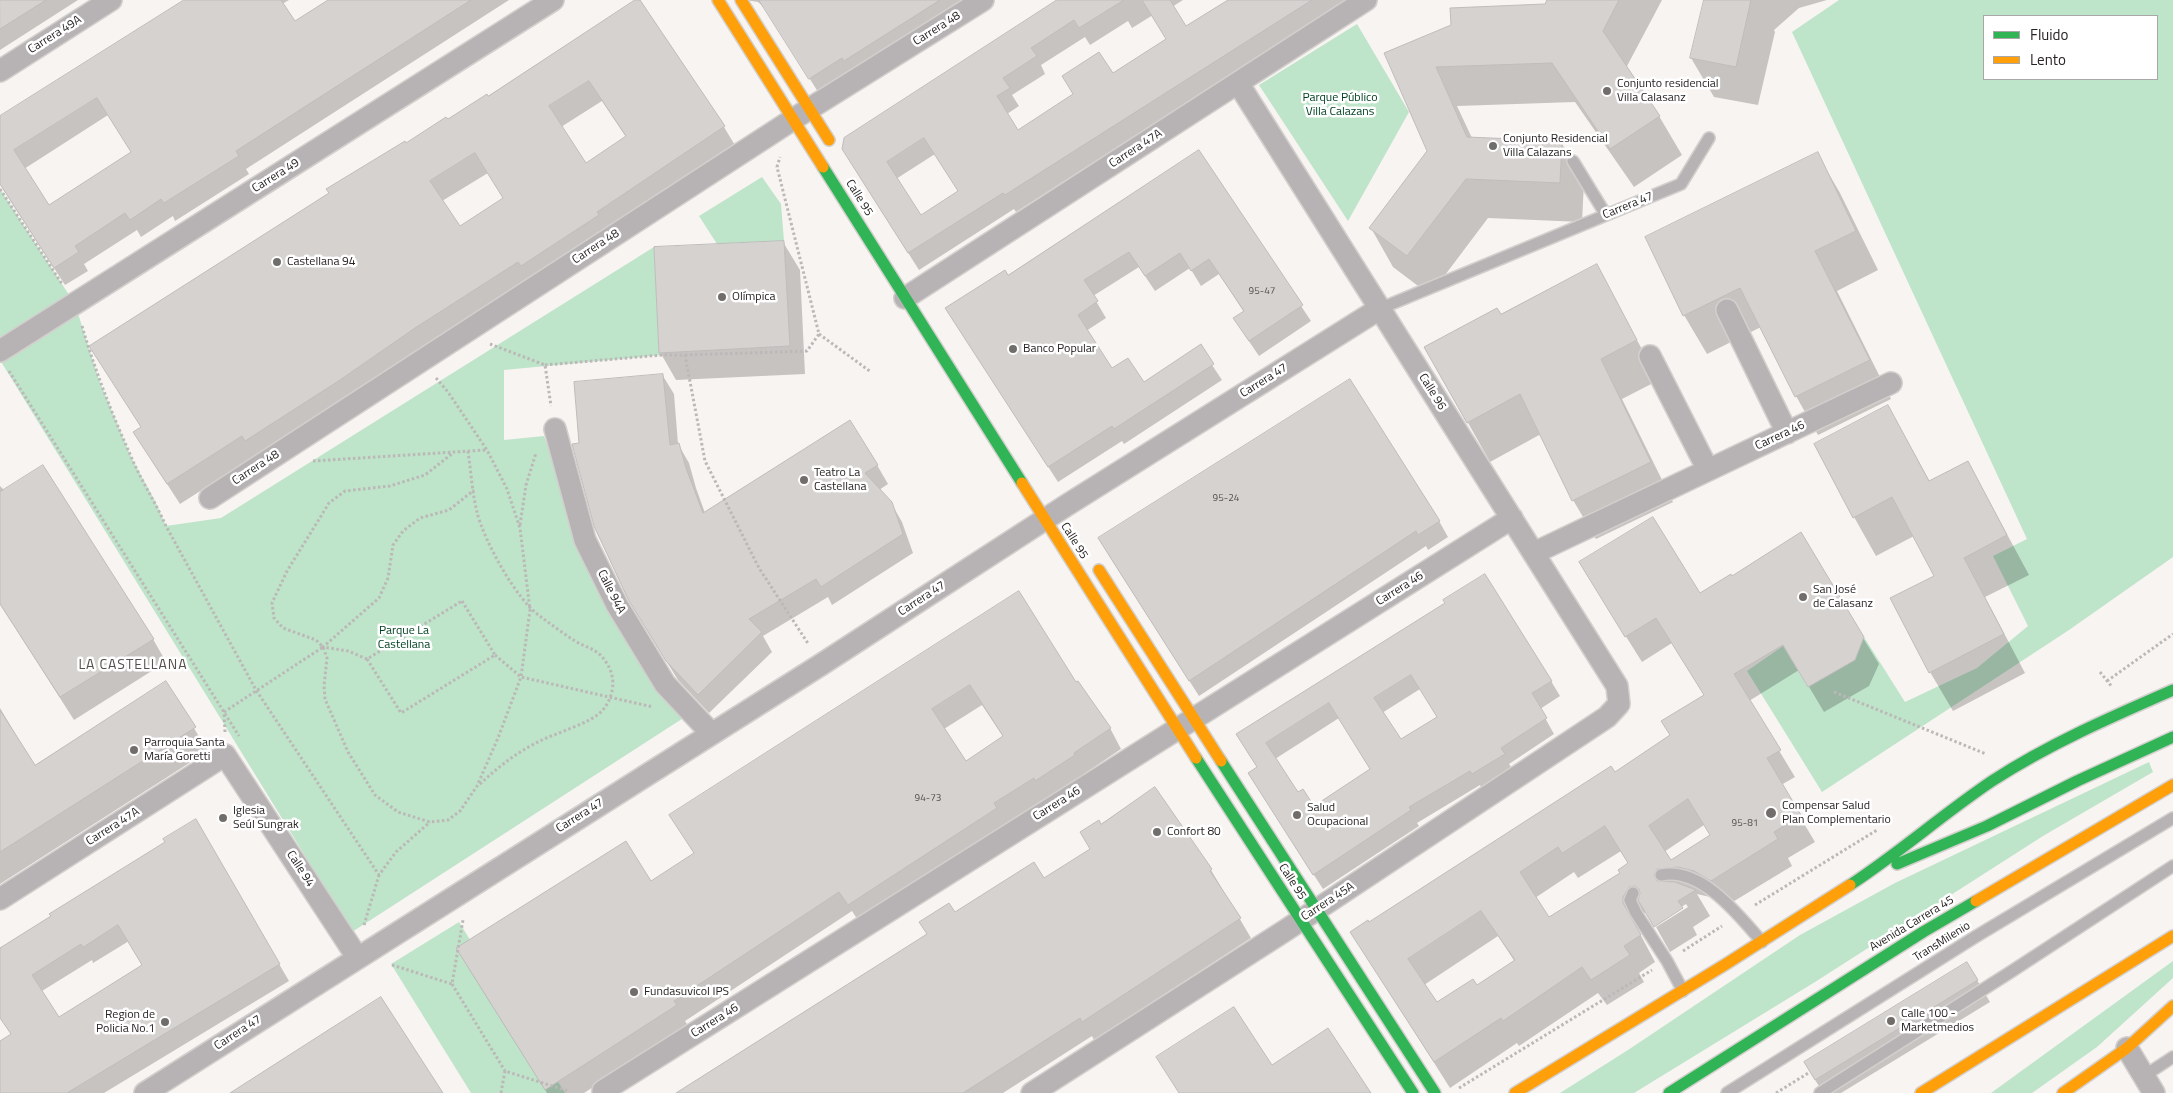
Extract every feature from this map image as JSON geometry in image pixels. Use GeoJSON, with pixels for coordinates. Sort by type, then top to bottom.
{"type":"FeatureCollection","features":[{"type":"Feature","properties":{"kind":"main road","name":"Calle 95"},"geometry":{"type":"LineString","coordinates":[[718,0],[801,114],[917,290],[1185,723],[1308,915],[1412,1093]]}},
{"type":"Feature","properties":{"kind":"main road","name":"Calle 95"},"geometry":{"type":"LineString","coordinates":[[741,0],[801,114],[835,150]]}},
{"type":"Feature","properties":{"kind":"main road","name":"Calle 95"},"geometry":{"type":"LineString","coordinates":[[1090,557],[1185,723],[1308,915],[1434,1093]]}},
{"type":"Feature","properties":{"kind":"main road"},"geometry":{"type":"LineString","coordinates":[[1515,1093],[1683,991],[1854,883],[1986,786],[2025,762],[2088,728],[2173,690]]}},
{"type":"Feature","properties":{"kind":"main road"},"geometry":{"type":"LineString","coordinates":[[1854,883],[1987,826],[2077,780],[2173,737]]}},
{"type":"Feature","properties":{"kind":"main road","name":"Avenida Carrera 45"},"geometry":{"type":"LineString","coordinates":[[1669,1093],[1923,932],[2173,785]]}},
{"type":"Feature","properties":{"kind":"main road"},"geometry":{"type":"LineString","coordinates":[[2116,970],[2173,924]]}},
{"type":"Feature","properties":{"kind":"main road"},"geometry":{"type":"LineString","coordinates":[[1921,1093],[2173,936]]}},
{"type":"Feature","properties":{"kind":"main road"},"geometry":{"type":"LineString","coordinates":[[2063,1093],[2127,1048],[2173,1006]]}},
{"type":"Feature","properties":{"kind":"street","name":"Carrera 49A"},"geometry":{"type":"LineString","coordinates":[[0,70],[111,0]]}},
{"type":"Feature","properties":{"kind":"street","name":"Carrera 49"},"geometry":{"type":"LineString","coordinates":[[3,358],[75,304],[552,0]]}},
{"type":"Feature","properties":{"kind":"street","name":"Carrera 48"},"geometry":{"type":"LineString","coordinates":[[210,498],[801,114],[983,0]]}},
{"type":"Feature","properties":{"kind":"street","name":"Carrera 47A"},"geometry":{"type":"LineString","coordinates":[[917,290],[1366,0]]}},
{"type":"Feature","properties":{"kind":"street","name":"Calle 96"},"geometry":{"type":"LineString","coordinates":[[1238,83],[1617,686],[1619,704]]}},
{"type":"Feature","properties":{"kind":"street","name":"Carrera 47"},"geometry":{"type":"LineString","coordinates":[[145,1093],[1379,308]]}},
{"type":"Feature","properties":{"kind":"street"},"geometry":{"type":"LineString","coordinates":[[1726,310],[1787,433]]}},
{"type":"Feature","properties":{"kind":"street"},"geometry":{"type":"LineString","coordinates":[[1650,356],[1708,470]]}},
{"type":"Feature","properties":{"kind":"street","name":"Carrera 46"},"geometry":{"type":"LineString","coordinates":[[1534,553],[1891,383]]}},
{"type":"Feature","properties":{"kind":"street","name":"Calle 94A"},"geometry":{"type":"LineString","coordinates":[[555,429],[585,540],[617,605],[665,684],[711,733]]}},
{"type":"Feature","properties":{"kind":"street","name":"Carrera 46"},"geometry":{"type":"LineString","coordinates":[[604,1092],[1512,518]]}},
{"type":"Feature","properties":{"kind":"street","name":"Carrera 45A"},"geometry":{"type":"LineString","coordinates":[[1032,1093],[1308,915],[1607,717],[1619,704]]}},
{"type":"Feature","properties":{"kind":"street","name":"Carrera 47A"},"geometry":{"type":"LineString","coordinates":[[0,898],[226,755]]}},
{"type":"Feature","properties":{"kind":"street","name":"Calle 94"},"geometry":{"type":"LineString","coordinates":[[226,755],[357,957]]}},
{"type":"Feature","properties":{"kind":"street"},"geometry":{"type":"LineString","coordinates":[[2127,1048],[2149,1084]]}},
{"type":"Feature","properties":{"kind":"lane","name":"Carrera 47"},"geometry":{"type":"LineString","coordinates":[[1379,308],[1681,184],[1709,138]]}},
{"type":"Feature","properties":{"kind":"lane"},"geometry":{"type":"LineString","coordinates":[[1573,161],[1606,215]]}},
{"type":"Feature","properties":{"kind":"lane","name":"TransMilenio"},"geometry":{"type":"LineString","coordinates":[[1727,1093],[1975,937],[2173,818]]}},
{"type":"Feature","properties":{"kind":"lane"},"geometry":{"type":"LineString","coordinates":[[1820,1093],[2173,866]]}},
{"type":"Feature","properties":{"kind":"lane"},"geometry":{"type":"LineString","coordinates":[[1661,875],[1672,873],[1701,882],[1739,916],[1762,942]]}},
{"type":"Feature","properties":{"kind":"lane"},"geometry":{"type":"LineString","coordinates":[[1633,893],[1630,900],[1636,913],[1667,961],[1683,991]]}},
{"type":"Feature","properties":{"kind":"lane"},"geometry":{"type":"LineString","coordinates":[[2149,1084],[2173,1057]]}},
{"type":"Feature","properties":{"kind":"path"},"geometry":{"type":"LineString","coordinates":[[782,152],[777,167],[819,334],[871,372]]}},
{"type":"Feature","properties":{"kind":"path"},"geometry":{"type":"LineString","coordinates":[[0,189],[75,304],[99,380],[131,457],[256,690],[379,875]]}},
{"type":"Feature","properties":{"kind":"path"},"geometry":{"type":"LineString","coordinates":[[464,333],[545,364],[662,355],[807,352],[819,334]]}},
{"type":"Feature","properties":{"kind":"path"},"geometry":{"type":"LineString","coordinates":[[685,355],[705,461],[759,568],[822,664]]}},
{"type":"Feature","properties":{"kind":"path"},"geometry":{"type":"LineString","coordinates":[[3,358],[240,737]]}},
{"type":"Feature","properties":{"kind":"path"},"geometry":{"type":"LineString","coordinates":[[421,361],[448,392],[487,450],[507,489],[520,528],[530,610],[521,677],[498,738],[477,786],[460,811],[448,820],[430,822],[398,812],[374,795],[340,735],[325,699],[324,686],[327,658],[323,647],[316,640],[283,628],[274,618],[272,603],[282,579],[329,503],[345,491],[390,486],[425,475],[453,453]]}},
{"type":"Feature","properties":{"kind":"path"},"geometry":{"type":"LineString","coordinates":[[520,528],[530,468],[536,451],[555,429],[545,364]]}},
{"type":"Feature","properties":{"kind":"path"},"geometry":{"type":"LineString","coordinates":[[312,461],[487,450]]}},
{"type":"Feature","properties":{"kind":"path"},"geometry":{"type":"LineString","coordinates":[[468,451],[477,512],[494,555],[530,610],[577,642],[596,650],[610,669],[613,678],[611,697],[602,710],[590,719],[540,741],[498,766],[477,786]]}},
{"type":"Feature","properties":{"kind":"path"},"geometry":{"type":"LineString","coordinates":[[224,712],[323,647],[379,598],[388,578],[393,545],[408,526],[420,518],[449,510],[474,490]]}},
{"type":"Feature","properties":{"kind":"path"},"geometry":{"type":"LineString","coordinates":[[367,659],[462,601],[495,655],[521,677],[659,708]]}},
{"type":"Feature","properties":{"kind":"path"},"geometry":{"type":"LineString","coordinates":[[2107,681],[2173,634]]}},
{"type":"Feature","properties":{"kind":"path"},"geometry":{"type":"LineString","coordinates":[[323,647],[348,652],[367,659],[401,713],[495,655]]}},
{"type":"Feature","properties":{"kind":"path"},"geometry":{"type":"LineString","coordinates":[[1834,692],[1987,754]]}},
{"type":"Feature","properties":{"kind":"path"},"geometry":{"type":"LineString","coordinates":[[364,926],[379,875],[396,852],[430,822]]}},
{"type":"Feature","properties":{"kind":"path"},"geometry":{"type":"LineString","coordinates":[[358,918],[376,946]]}},
{"type":"Feature","properties":{"kind":"path"},"geometry":{"type":"LineString","coordinates":[[463,919],[452,984],[505,1071],[502,1093]]}},
{"type":"Feature","properties":{"kind":"path"},"geometry":{"type":"LineString","coordinates":[[388,964],[452,984]]}},
{"type":"Feature","properties":{"kind":"path"},"geometry":{"type":"LineString","coordinates":[[505,1071],[568,1091],[565,1093]]}},
{"type":"Feature","properties":{"kind":"path"},"geometry":{"type":"LineString","coordinates":[[1776,1093],[1810,1072]]}},
{"type":"Feature","properties":{"kind":"green space"},"geometry":{"type":"Polygon","coordinates":[[[1839,0],[2173,0],[2173,557],[2069,630],[1822,792],[1747,671],[1783,646],[1808,687],[1855,660],[1864,637],[1905,702],[1977,668],[2028,626],[1993,556],[2027,539],[1792,32],[1839,0]]]}},
{"type":"Feature","properties":{"kind":"green space","name":"Parque Público Villa Calazans"},"geometry":{"type":"Polygon","coordinates":[[[1357,24],[1409,112],[1348,221],[1259,85],[1357,24]]]}},
{"type":"Feature","properties":{"kind":"green space"},"geometry":{"type":"Polygon","coordinates":[[[762,177],[781,204],[784,241],[717,244],[699,216],[762,177]]]}},
{"type":"Feature","properties":{"kind":"green space","name":"Parque La Castellana"},"geometry":{"type":"Polygon","coordinates":[[[0,189],[75,304],[99,380],[131,457],[166,526],[221,518],[654,247],[659,352],[662,355],[504,370],[504,440],[544,436],[595,583],[688,715],[352,932],[0,360],[0,189]]]}},
{"type":"Feature","properties":{"kind":"green space"},"geometry":{"type":"Polygon","coordinates":[[[2149,762],[2153,772],[2043,836],[1815,982],[1634,1093],[1560,1093],[1800,935],[1895,883],[2149,762]]]}},
{"type":"Feature","properties":{"kind":"green space"},"geometry":{"type":"Polygon","coordinates":[[[459,922],[565,1093],[471,1093],[391,964],[459,922]]]}},
{"type":"Feature","properties":{"kind":"green space"},"geometry":{"type":"Polygon","coordinates":[[[2173,961],[2173,978],[2097,1047],[2032,1093],[1991,1093],[2173,961]]]}},
{"type":"Feature","properties":{"kind":"building"},"geometry":{"type":"Polygon","coordinates":[[[0,0],[46,0],[0,29],[0,0]]]}},
{"type":"Feature","properties":{"kind":"building"},"geometry":{"type":"Polygon","coordinates":[[[184,0],[281,0],[295,21],[328,0],[471,0],[236,151],[239,156],[164,203],[161,199],[130,220],[125,213],[75,246],[79,252],[54,268],[0,184],[0,116],[184,0]],[[97,98],[14,150],[49,205],[131,152],[97,98]]]}},
{"type":"Feature","properties":{"kind":"building"},"geometry":{"type":"Polygon","coordinates":[[[635,0],[640,0],[725,126],[597,212],[599,215],[521,266],[518,262],[245,441],[242,436],[167,484],[133,432],[141,427],[89,346],[329,193],[326,189],[405,141],[406,143],[446,117],[448,119],[487,94],[488,96],[635,0]],[[589,81],[549,106],[586,163],[626,136],[589,81]],[[475,153],[430,181],[460,226],[503,198],[475,153]]]}},
{"type":"Feature","properties":{"kind":"building"},"geometry":{"type":"Polygon","coordinates":[[[759,0],[940,0],[844,61],[842,58],[809,79],[759,0]]]}},
{"type":"Feature","properties":{"kind":"building"},"geometry":{"type":"Polygon","coordinates":[[[1057,0],[1124,0],[1079,28],[1074,20],[1031,48],[1037,56],[1003,78],[1010,88],[997,96],[1018,130],[1073,94],[1062,76],[1099,52],[1113,73],[1166,39],[1142,0],[1170,0],[1186,26],[1228,0],[1312,0],[1005,195],[1003,193],[908,253],[842,149],[844,138],[1057,0]],[[924,138],[887,162],[921,215],[958,191],[924,138]]]}},
{"type":"Feature","properties":{"kind":"building"},"geometry":{"type":"Polygon","coordinates":[[[1547,0],[1619,0],[1603,31],[1660,116],[1610,149],[1552,63],[1436,67],[1467,137],[1562,141],[1560,183],[1466,179],[1407,256],[1369,228],[1427,151],[1384,53],[1451,25],[1450,8],[1545,4],[1547,0]]]}},
{"type":"Feature","properties":{"kind":"building"},"geometry":{"type":"Polygon","coordinates":[[[1704,0],[1751,0],[1736,67],[1690,58],[1704,0]]]}},
{"type":"Feature","properties":{"kind":"building"},"geometry":{"type":"Polygon","coordinates":[[[1199,150],[1303,305],[1249,341],[1233,318],[1244,311],[1209,259],[1191,271],[1180,253],[1145,276],[1129,252],[1084,280],[1098,301],[1078,315],[1112,368],[1128,358],[1144,382],[1201,344],[1214,364],[1114,429],[1112,426],[1048,467],[945,308],[1005,270],[1008,275],[1199,150]]]}},
{"type":"Feature","properties":{"kind":"building"},"geometry":{"type":"Polygon","coordinates":[[[1818,152],[1856,231],[1815,251],[1870,360],[1795,397],[1740,288],[1683,316],[1645,237],[1818,152]]]}},
{"type":"Feature","properties":{"kind":"building","name":"Olímpica"},"geometry":{"type":"Polygon","coordinates":[[[784,241],[790,346],[659,353],[654,247],[784,241]]]}},
{"type":"Feature","properties":{"kind":"building"},"geometry":{"type":"Polygon","coordinates":[[[1597,264],[1637,340],[1601,359],[1651,462],[1572,501],[1520,394],[1467,423],[1424,347],[1497,308],[1501,314],[1597,264]]]}},
{"type":"Feature","properties":{"kind":"building"},"geometry":{"type":"Polygon","coordinates":[[[663,374],[670,445],[679,443],[703,513],[850,420],[878,465],[865,473],[892,502],[903,534],[821,587],[816,579],[749,619],[762,632],[698,695],[666,661],[628,599],[594,526],[572,444],[579,443],[574,382],[663,374]]]}},
{"type":"Feature","properties":{"kind":"building"},"geometry":{"type":"Polygon","coordinates":[[[1350,379],[1440,521],[1418,535],[1416,531],[1189,681],[1098,538],[1350,379]]]}},
{"type":"Feature","properties":{"kind":"building"},"geometry":{"type":"Polygon","coordinates":[[[1888,405],[1929,481],[1968,461],[2007,535],[1964,558],[2004,634],[1929,673],[1890,598],[1934,576],[1892,497],[1853,518],[1814,444],[1888,405]]]}},
{"type":"Feature","properties":{"kind":"building"},"geometry":{"type":"Polygon","coordinates":[[[43,465],[154,639],[60,697],[0,604],[0,492],[43,465]]]}},
{"type":"Feature","properties":{"kind":"building"},"geometry":{"type":"Polygon","coordinates":[[[1653,517],[1700,593],[1731,574],[1732,576],[1801,532],[1864,637],[1855,660],[1808,687],[1783,645],[1734,674],[1781,750],[1767,758],[1801,815],[1774,832],[1778,839],[1711,881],[1694,871],[1678,867],[1657,869],[1654,875],[1657,881],[1675,882],[1696,890],[1678,901],[1683,908],[1654,927],[1638,900],[1639,889],[1635,886],[1629,887],[1623,897],[1623,903],[1641,935],[1624,946],[1630,955],[1591,980],[1582,967],[1503,1021],[1501,1018],[1434,1062],[1350,932],[1368,920],[1369,922],[1611,766],[1615,772],[1670,735],[1661,721],[1704,695],[1656,618],[1625,637],[1579,562],[1653,517]],[[1688,799],[1649,826],[1671,860],[1710,835],[1688,799]],[[1605,826],[1562,853],[1558,847],[1520,872],[1549,917],[1620,873],[1618,870],[1628,863],[1605,826]],[[1481,911],[1408,959],[1437,1002],[1473,979],[1477,985],[1515,960],[1481,911]]]}},
{"type":"Feature","properties":{"kind":"building"},"geometry":{"type":"Polygon","coordinates":[[[1485,574],[1552,681],[1532,693],[1547,718],[1501,748],[1505,754],[1472,774],[1470,771],[1409,807],[1411,810],[1313,875],[1248,773],[1257,767],[1236,734],[1445,603],[1443,600],[1485,574]],[[1411,675],[1374,698],[1401,739],[1437,717],[1411,675]],[[1329,703],[1266,743],[1298,792],[1303,789],[1314,806],[1370,769],[1329,703]]]}},
{"type":"Feature","properties":{"kind":"building"},"geometry":{"type":"Polygon","coordinates":[[[1019,591],[1076,682],[1078,681],[1111,728],[1074,753],[1075,755],[1035,781],[1034,778],[994,803],[997,808],[848,905],[839,892],[674,1001],[677,1005],[545,1090],[456,948],[626,841],[651,881],[694,853],[669,815],[1019,591]],[[970,685],[932,709],[966,761],[1003,736],[970,685]]]}},
{"type":"Feature","properties":{"kind":"building"},"geometry":{"type":"Polygon","coordinates":[[[166,681],[196,727],[0,852],[0,710],[35,765],[166,681]]]}},
{"type":"Feature","properties":{"kind":"building"},"geometry":{"type":"Polygon","coordinates":[[[1155,787],[1212,869],[1210,871],[1241,918],[1082,1022],[1080,1018],[963,1093],[676,1093],[927,934],[919,922],[949,903],[955,912],[1034,862],[1044,878],[1090,849],[1080,832],[1099,820],[1101,824],[1155,787]]]}},
{"type":"Feature","properties":{"kind":"building"},"geometry":{"type":"Polygon","coordinates":[[[196,819],[280,964],[67,1093],[0,1093],[0,1041],[11,1034],[0,1018],[0,948],[51,916],[49,914],[165,842],[163,839],[196,819]],[[118,925],[83,947],[81,944],[32,975],[59,1017],[142,965],[118,925]]]}},
{"type":"Feature","properties":{"kind":"building","name":"Calle 100 - Marketmedios"},"geometry":{"type":"Polygon","coordinates":[[[1967,962],[1978,980],[1815,1080],[1804,1062],[1967,962]]]}},
{"type":"Feature","properties":{"kind":"building"},"geometry":{"type":"Polygon","coordinates":[[[381,997],[443,1093],[230,1093],[333,1027],[381,997]]]}},
{"type":"Feature","properties":{"kind":"building"},"geometry":{"type":"Polygon","coordinates":[[[1234,1007],[1272,1065],[1328,1028],[1371,1093],[1179,1093],[1156,1057],[1234,1007]]]}},
{"type":"Feature","properties":{"kind":"traffic: fast"},"geometry":{"type":"LineString","coordinates":[[823,167],[1022,483]]}},
{"type":"Feature","properties":{"kind":"traffic: fast"},"geometry":{"type":"LineString","coordinates":[[1850,885],[1992,781],[2036,755],[2081,732],[2173,690]]}},
{"type":"Feature","properties":{"kind":"traffic: fast"},"geometry":{"type":"LineString","coordinates":[[1897,864],[1987,826],[2077,781],[2173,737]]}},
{"type":"Feature","properties":{"kind":"traffic: fast"},"geometry":{"type":"LineString","coordinates":[[1196,758],[1413,1093]]}},
{"type":"Feature","properties":{"kind":"traffic: fast"},"geometry":{"type":"LineString","coordinates":[[1221,761],[1435,1093]]}},
{"type":"Feature","properties":{"kind":"traffic: fast"},"geometry":{"type":"LineString","coordinates":[[1669,1093],[1923,932],[1976,901]]}},
{"type":"Feature","properties":{"kind":"traffic: slow"},"geometry":{"type":"LineString","coordinates":[[718,0],[823,167]]}},
{"type":"Feature","properties":{"kind":"traffic: slow"},"geometry":{"type":"LineString","coordinates":[[741,0],[829,140]]}},
{"type":"Feature","properties":{"kind":"traffic: slow"},"geometry":{"type":"LineString","coordinates":[[1022,483],[1196,758]]}},
{"type":"Feature","properties":{"kind":"traffic: slow"},"geometry":{"type":"LineString","coordinates":[[1099,570],[1221,761]]}},
{"type":"Feature","properties":{"kind":"traffic: slow"},"geometry":{"type":"LineString","coordinates":[[1976,901],[2173,785]]}},
{"type":"Feature","properties":{"kind":"traffic: slow"},"geometry":{"type":"LineString","coordinates":[[1515,1093],[1726,964],[1850,885]]}},
{"type":"Feature","properties":{"kind":"traffic: slow"},"geometry":{"type":"LineString","coordinates":[[1921,1093],[2173,936]]}},
{"type":"Feature","properties":{"kind":"traffic: slow"},"geometry":{"type":"LineString","coordinates":[[2063,1093],[2127,1048],[2173,1006]]}},
{"type":"Feature","properties":{"kind":"place","name":"Conjunto residencial Villa Calasanz"},"geometry":{"type":"Point","coordinates":[1607,91]}},
{"type":"Feature","properties":{"kind":"place","name":"Conjunto Residencial Villa Calazans"},"geometry":{"type":"Point","coordinates":[1493,146]}},
{"type":"Feature","properties":{"kind":"place","name":"Castellana 94"},"geometry":{"type":"Point","coordinates":[277,262]}},
{"type":"Feature","properties":{"kind":"place","name":"Olímpica"},"geometry":{"type":"Point","coordinates":[722,297]}},
{"type":"Feature","properties":{"kind":"place","name":"Banco Popular"},"geometry":{"type":"Point","coordinates":[1013,349]}},
{"type":"Feature","properties":{"kind":"place","name":"Teatro La Castellana"},"geometry":{"type":"Point","coordinates":[804,480]}},
{"type":"Feature","properties":{"kind":"place","name":"San José de Calasanz"},"geometry":{"type":"Point","coordinates":[1803,597]}},
{"type":"Feature","properties":{"kind":"place","name":"Parroquia Santa María Goretti"},"geometry":{"type":"Point","coordinates":[134,750]}},
{"type":"Feature","properties":{"kind":"place","name":"Compensar Salud Plan Complementario"},"geometry":{"type":"Point","coordinates":[1771,813]}},
{"type":"Feature","properties":{"kind":"place","name":"Salud Ocupacional"},"geometry":{"type":"Point","coordinates":[1297,815]}},
{"type":"Feature","properties":{"kind":"place","name":"Iglesia Seúl Sungrak"},"geometry":{"type":"Point","coordinates":[223,818]}},
{"type":"Feature","properties":{"kind":"place","name":"Confort 80"},"geometry":{"type":"Point","coordinates":[1157,832]}},
{"type":"Feature","properties":{"kind":"place","name":"Fundasuvicol IPS"},"geometry":{"type":"Point","coordinates":[634,992]}},
{"type":"Feature","properties":{"kind":"place","name":"Calle 100 - Marketmedios"},"geometry":{"type":"Point","coordinates":[1891,1021]}},
{"type":"Feature","properties":{"kind":"place","name":"Region de Policia No.1"},"geometry":{"type":"Point","coordinates":[165,1022]}},
{"type":"Feature","properties":{"kind":"district","name":"LA CASTELLANA"},"geometry":{"type":"Point","coordinates":[133,666]}}]}
